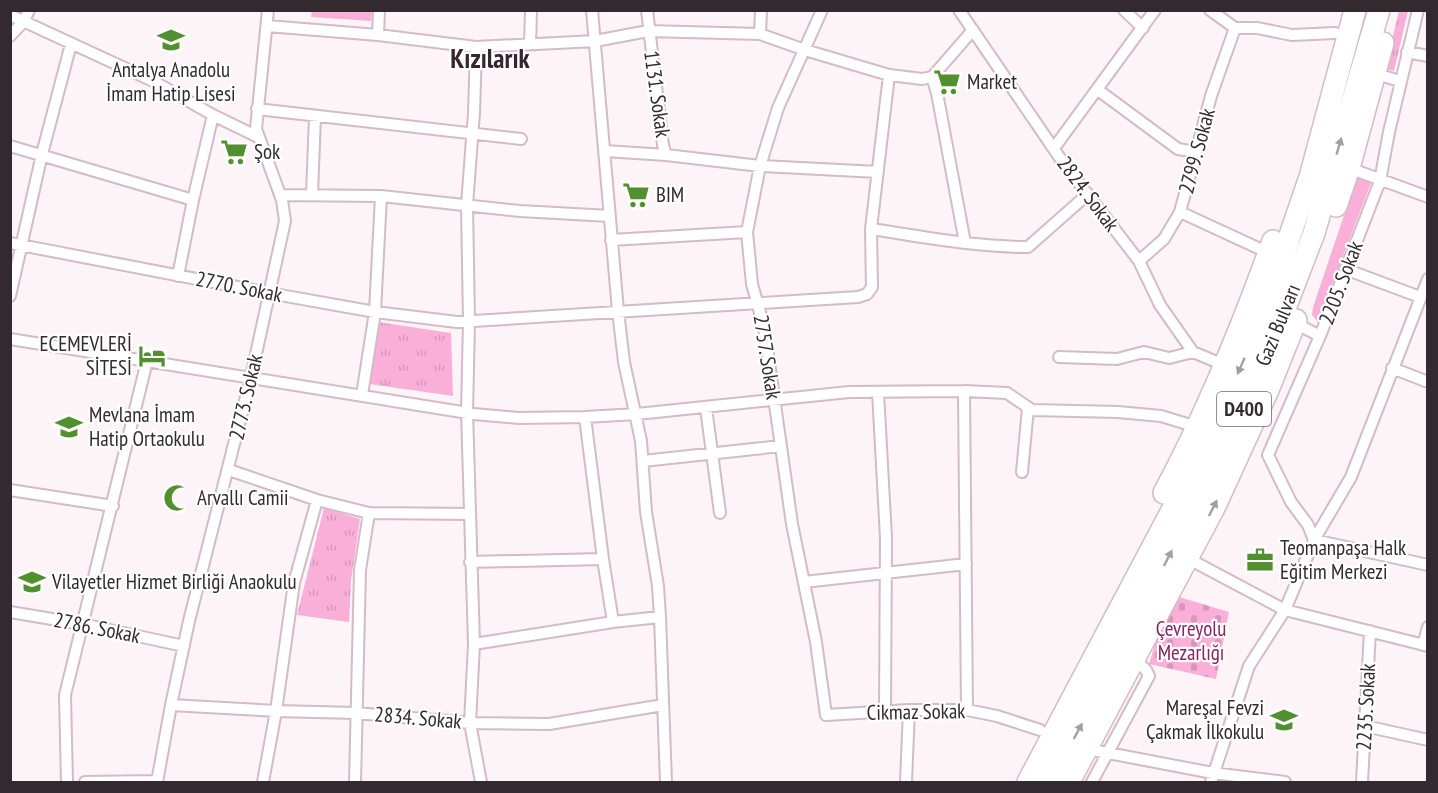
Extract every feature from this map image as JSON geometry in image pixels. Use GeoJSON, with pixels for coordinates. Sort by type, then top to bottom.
{"type":"FeatureCollection","features":[{"type":"Feature","properties":{"kind":"highway"},"geometry":{"type":"LineString","coordinates":[[1013,783],[1173,477],[1224,365],[1269,254],[1310,132],[1340,10]]}},
{"type":"Feature","properties":{"kind":"highway"},"geometry":{"type":"LineString","coordinates":[[1335,33],[1348,10]]}},
{"type":"Feature","properties":{"kind":"highway","name":"Gazi Bulvarı"},"geometry":{"type":"LineString","coordinates":[[1028,783],[1205,448],[1263,314],[1310,177],[1355,10]]}},
{"type":"Feature","properties":{"kind":"highway","name":"Gazi Bulvarı"},"geometry":{"type":"LineString","coordinates":[[1050,783],[1233,434],[1314,233],[1379,10]]}},
{"type":"Feature","properties":{"kind":"highway"},"geometry":{"type":"LineString","coordinates":[[1069,783],[1229,474],[1268,390],[1295,323],[1349,168],[1376,74],[1391,10]]}},
{"type":"Feature","properties":{"kind":"street","name":"2773. Sokak"},"geometry":{"type":"LineString","coordinates":[[157,782],[184,646],[229,470],[285,221],[280,195],[256,129],[268,10]]}},
{"type":"Feature","properties":{"kind":"street"},"geometry":{"type":"LineString","coordinates":[[378,35],[380,10]]}},
{"type":"Feature","properties":{"kind":"street"},"geometry":{"type":"LineString","coordinates":[[530,44],[531,10]]}},
{"type":"Feature","properties":{"kind":"street"},"geometry":{"type":"LineString","coordinates":[[592,10],[618,311],[624,362],[636,414],[643,461],[646,512],[660,617],[666,783]]}},
{"type":"Feature","properties":{"kind":"street","name":"1131. Sokak"},"geometry":{"type":"LineString","coordinates":[[647,10],[648,32],[666,154],[759,166],[878,172]]}},
{"type":"Feature","properties":{"kind":"street"},"geometry":{"type":"LineString","coordinates":[[760,34],[761,10]]}},
{"type":"Feature","properties":{"kind":"street","name":"2757. Sokak"},"geometry":{"type":"LineString","coordinates":[[822,10],[778,108],[759,166],[747,232],[752,284],[764,327],[792,524],[816,642],[826,715]]}},
{"type":"Feature","properties":{"kind":"street","name":"2824. Sokak"},"geometry":{"type":"LineString","coordinates":[[959,10],[1054,148],[1138,261],[1160,305],[1193,352]]}},
{"type":"Feature","properties":{"kind":"street"},"geometry":{"type":"LineString","coordinates":[[1124,10],[1143,28]]}},
{"type":"Feature","properties":{"kind":"street"},"geometry":{"type":"LineString","coordinates":[[1054,148],[1155,10]]}},
{"type":"Feature","properties":{"kind":"street"},"geometry":{"type":"LineString","coordinates":[[1210,10],[1235,28],[1257,28],[1292,34],[1335,33]]}},
{"type":"Feature","properties":{"kind":"street","name":"2205. Sokak"},"geometry":{"type":"LineString","coordinates":[[1314,540],[1308,525],[1291,502],[1268,455],[1320,336],[1380,181],[1400,81],[1418,10]]}},
{"type":"Feature","properties":{"kind":"street"},"geometry":{"type":"LineString","coordinates":[[10,15],[26,16],[71,44],[155,82],[258,137]]}},
{"type":"Feature","properties":{"kind":"street"},"geometry":{"type":"LineString","coordinates":[[10,36],[26,16]]}},
{"type":"Feature","properties":{"kind":"street"},"geometry":{"type":"LineString","coordinates":[[267,26],[378,35],[476,47],[595,41],[648,32],[760,34],[889,75],[922,80],[932,77],[973,30]]}},
{"type":"Feature","properties":{"kind":"street","name":"2799. Sokak"},"geometry":{"type":"LineString","coordinates":[[1138,261],[1164,239],[1180,213],[1211,96],[1235,28]]}},
{"type":"Feature","properties":{"kind":"street"},"geometry":{"type":"LineString","coordinates":[[10,296],[42,154],[71,44]]}},
{"type":"Feature","properties":{"kind":"street"},"geometry":{"type":"LineString","coordinates":[[476,47],[467,205],[469,322],[467,412],[474,644],[470,723],[481,783]]}},
{"type":"Feature","properties":{"kind":"street"},"geometry":{"type":"LineString","coordinates":[[1407,52],[1428,56]]}},
{"type":"Feature","properties":{"kind":"street"},"geometry":{"type":"LineString","coordinates":[[1376,74],[1400,81]]}},
{"type":"Feature","properties":{"kind":"street"},"geometry":{"type":"LineString","coordinates":[[889,75],[872,229],[999,247],[1028,247],[1088,194]]}},
{"type":"Feature","properties":{"kind":"street"},"geometry":{"type":"LineString","coordinates":[[932,77],[938,93],[965,243]]}},
{"type":"Feature","properties":{"kind":"street"},"geometry":{"type":"LineString","coordinates":[[1098,90],[1178,149],[1196,152]]}},
{"type":"Feature","properties":{"kind":"street"},"geometry":{"type":"LineString","coordinates":[[257,109],[521,139]]}},
{"type":"Feature","properties":{"kind":"street"},"geometry":{"type":"LineString","coordinates":[[178,276],[213,115]]}},
{"type":"Feature","properties":{"kind":"street"},"geometry":{"type":"LineString","coordinates":[[312,195],[315,116]]}},
{"type":"Feature","properties":{"kind":"street"},"geometry":{"type":"LineString","coordinates":[[10,146],[193,200]]}},
{"type":"Feature","properties":{"kind":"street"},"geometry":{"type":"LineString","coordinates":[[605,151],[666,154]]}},
{"type":"Feature","properties":{"kind":"street"},"geometry":{"type":"LineString","coordinates":[[1349,168],[1428,197]]}},
{"type":"Feature","properties":{"kind":"street"},"geometry":{"type":"LineString","coordinates":[[280,195],[381,196],[610,216]]}},
{"type":"Feature","properties":{"kind":"street"},"geometry":{"type":"LineString","coordinates":[[362,395],[375,312],[381,196]]}},
{"type":"Feature","properties":{"kind":"street"},"geometry":{"type":"LineString","coordinates":[[1180,213],[1269,254]]}},
{"type":"Feature","properties":{"kind":"street","name":"2770. Sokak"},"geometry":{"type":"LineString","coordinates":[[10,243],[375,312],[469,322],[858,297],[867,294],[872,287],[872,229]]}},
{"type":"Feature","properties":{"kind":"street"},"geometry":{"type":"LineString","coordinates":[[611,240],[747,232]]}},
{"type":"Feature","properties":{"kind":"street"},"geometry":{"type":"LineString","coordinates":[[1345,269],[1420,297]]}},
{"type":"Feature","properties":{"kind":"street"},"geometry":{"type":"LineString","coordinates":[[1212,778],[1249,666],[1284,610],[1314,540],[1351,477],[1428,279]]}},
{"type":"Feature","properties":{"kind":"street"},"geometry":{"type":"LineString","coordinates":[[1295,323],[1320,336]]}},
{"type":"Feature","properties":{"kind":"street"},"geometry":{"type":"LineString","coordinates":[[10,339],[467,412],[519,418],[636,414],[849,392],[964,391],[1007,393],[1028,408],[1161,416],[1197,427]]}},
{"type":"Feature","properties":{"kind":"street"},"geometry":{"type":"LineString","coordinates":[[1059,357],[1117,359],[1144,352],[1169,358],[1193,352],[1224,365]]}},
{"type":"Feature","properties":{"kind":"street"},"geometry":{"type":"LineString","coordinates":[[67,783],[65,695],[147,361]]}},
{"type":"Feature","properties":{"kind":"street"},"geometry":{"type":"LineString","coordinates":[[1392,368],[1428,382]]}},
{"type":"Feature","properties":{"kind":"street"},"geometry":{"type":"LineString","coordinates":[[964,391],[967,710]]}},
{"type":"Feature","properties":{"kind":"street"},"geometry":{"type":"LineString","coordinates":[[878,392],[885,499],[885,711]]}},
{"type":"Feature","properties":{"kind":"street"},"geometry":{"type":"LineString","coordinates":[[705,408],[720,513]]}},
{"type":"Feature","properties":{"kind":"street"},"geometry":{"type":"LineString","coordinates":[[1022,472],[1028,408]]}},
{"type":"Feature","properties":{"kind":"street"},"geometry":{"type":"LineString","coordinates":[[585,417],[613,622]]}},
{"type":"Feature","properties":{"kind":"street"},"geometry":{"type":"LineString","coordinates":[[643,461],[781,446]]}},
{"type":"Feature","properties":{"kind":"street"},"geometry":{"type":"LineString","coordinates":[[229,470],[317,500],[369,513],[470,514]]}},
{"type":"Feature","properties":{"kind":"street"},"geometry":{"type":"LineString","coordinates":[[10,490],[113,506]]}},
{"type":"Feature","properties":{"kind":"street"},"geometry":{"type":"LineString","coordinates":[[263,783],[276,711],[294,583],[317,500]]}},
{"type":"Feature","properties":{"kind":"street"},"geometry":{"type":"LineString","coordinates":[[355,783],[360,570],[369,513]]}},
{"type":"Feature","properties":{"kind":"street"},"geometry":{"type":"LineString","coordinates":[[1314,540],[1428,565]]}},
{"type":"Feature","properties":{"kind":"street"},"geometry":{"type":"LineString","coordinates":[[1186,558],[1284,610],[1425,646],[1428,627]]}},
{"type":"Feature","properties":{"kind":"street"},"geometry":{"type":"LineString","coordinates":[[470,562],[603,559]]}},
{"type":"Feature","properties":{"kind":"street"},"geometry":{"type":"LineString","coordinates":[[804,582],[966,564]]}},
{"type":"Feature","properties":{"kind":"street","name":"2786. Sokak"},"geometry":{"type":"LineString","coordinates":[[10,612],[81,624],[184,646]]}},
{"type":"Feature","properties":{"kind":"street"},"geometry":{"type":"LineString","coordinates":[[474,644],[613,622],[660,617]]}},
{"type":"Feature","properties":{"kind":"street","name":"2235. Sokak"},"geometry":{"type":"LineString","coordinates":[[1362,783],[1370,631]]}},
{"type":"Feature","properties":{"kind":"street"},"geometry":{"type":"LineString","coordinates":[[1092,783],[1149,676],[1134,658]]}},
{"type":"Feature","properties":{"kind":"street","name":"2834. Sokak"},"geometry":{"type":"LineString","coordinates":[[171,705],[356,713],[470,723],[549,724],[663,705]]}},
{"type":"Feature","properties":{"kind":"street"},"geometry":{"type":"LineString","coordinates":[[906,783],[909,710]]}},
{"type":"Feature","properties":{"kind":"street","name":"Cikmaz Sokak"},"geometry":{"type":"LineString","coordinates":[[826,715],[909,710],[967,710],[997,716],[1040,730]]}},
{"type":"Feature","properties":{"kind":"street"},"geometry":{"type":"LineString","coordinates":[[1365,726],[1428,740]]}},
{"type":"Feature","properties":{"kind":"street"},"geometry":{"type":"LineString","coordinates":[[1087,749],[1212,778],[1285,783]]}},
{"type":"Feature","properties":{"kind":"street"},"geometry":{"type":"LineString","coordinates":[[85,783],[157,782]]}},
{"type":"Feature","properties":{"kind":"green space"},"geometry":{"type":"Polygon","coordinates":[[[312,11],[372,11],[371,21],[311,17],[312,11]]]}},
{"type":"Feature","properties":{"kind":"green space"},"geometry":{"type":"Polygon","coordinates":[[[1399,11],[1408,11],[1394,71],[1385,69],[1399,11]]]}},
{"type":"Feature","properties":{"kind":"green space"},"geometry":{"type":"Polygon","coordinates":[[[1357,177],[1371,183],[1318,322],[1312,315],[1313,307],[1357,177]]]}},
{"type":"Feature","properties":{"kind":"green space"},"geometry":{"type":"Polygon","coordinates":[[[378,322],[451,333],[453,396],[369,384],[378,322]]]}},
{"type":"Feature","properties":{"kind":"green space"},"geometry":{"type":"Polygon","coordinates":[[[324,508],[360,519],[351,581],[349,622],[297,615],[324,508]]]}},
{"type":"Feature","properties":{"kind":"green space","name":"Çevreyolu Mezarlığı"},"geometry":{"type":"Polygon","coordinates":[[[1179,597],[1229,612],[1216,679],[1149,664],[1156,641],[1179,597]]]}},
{"type":"Feature","properties":{"kind":"place","name":"Antalya Anadolu İmam Hatip Lisesi"},"geometry":{"type":"Point","coordinates":[171,40]}},
{"type":"Feature","properties":{"kind":"place","name":"Market"},"geometry":{"type":"Point","coordinates":[947,82]}},
{"type":"Feature","properties":{"kind":"place","name":"Şok"},"geometry":{"type":"Point","coordinates":[234,152]}},
{"type":"Feature","properties":{"kind":"place","name":"BIM"},"geometry":{"type":"Point","coordinates":[636,195]}},
{"type":"Feature","properties":{"kind":"place","name":"ECEMEVLERİ SİTESİ"},"geometry":{"type":"Point","coordinates":[152,356]}},
{"type":"Feature","properties":{"kind":"place","name":"Mevlana İmam Hatip Ortaokulu"},"geometry":{"type":"Point","coordinates":[69,427]}},
{"type":"Feature","properties":{"kind":"place","name":"Arvallı Camii"},"geometry":{"type":"Point","coordinates":[177,498]}},
{"type":"Feature","properties":{"kind":"place","name":"Teomanpaşa Halk Eğitim Merkezi"},"geometry":{"type":"Point","coordinates":[1260,560]}},
{"type":"Feature","properties":{"kind":"place","name":"Vilayetler Hizmet Birliği Anaokulu"},"geometry":{"type":"Point","coordinates":[32,582]}},
{"type":"Feature","properties":{"kind":"place","name":"Mareşal Fevzi Çakmak İlkokulu"},"geometry":{"type":"Point","coordinates":[1284,720]}},
{"type":"Feature","properties":{"kind":"district","name":"Kızılarık"},"geometry":{"type":"Point","coordinates":[490,59]}}]}
